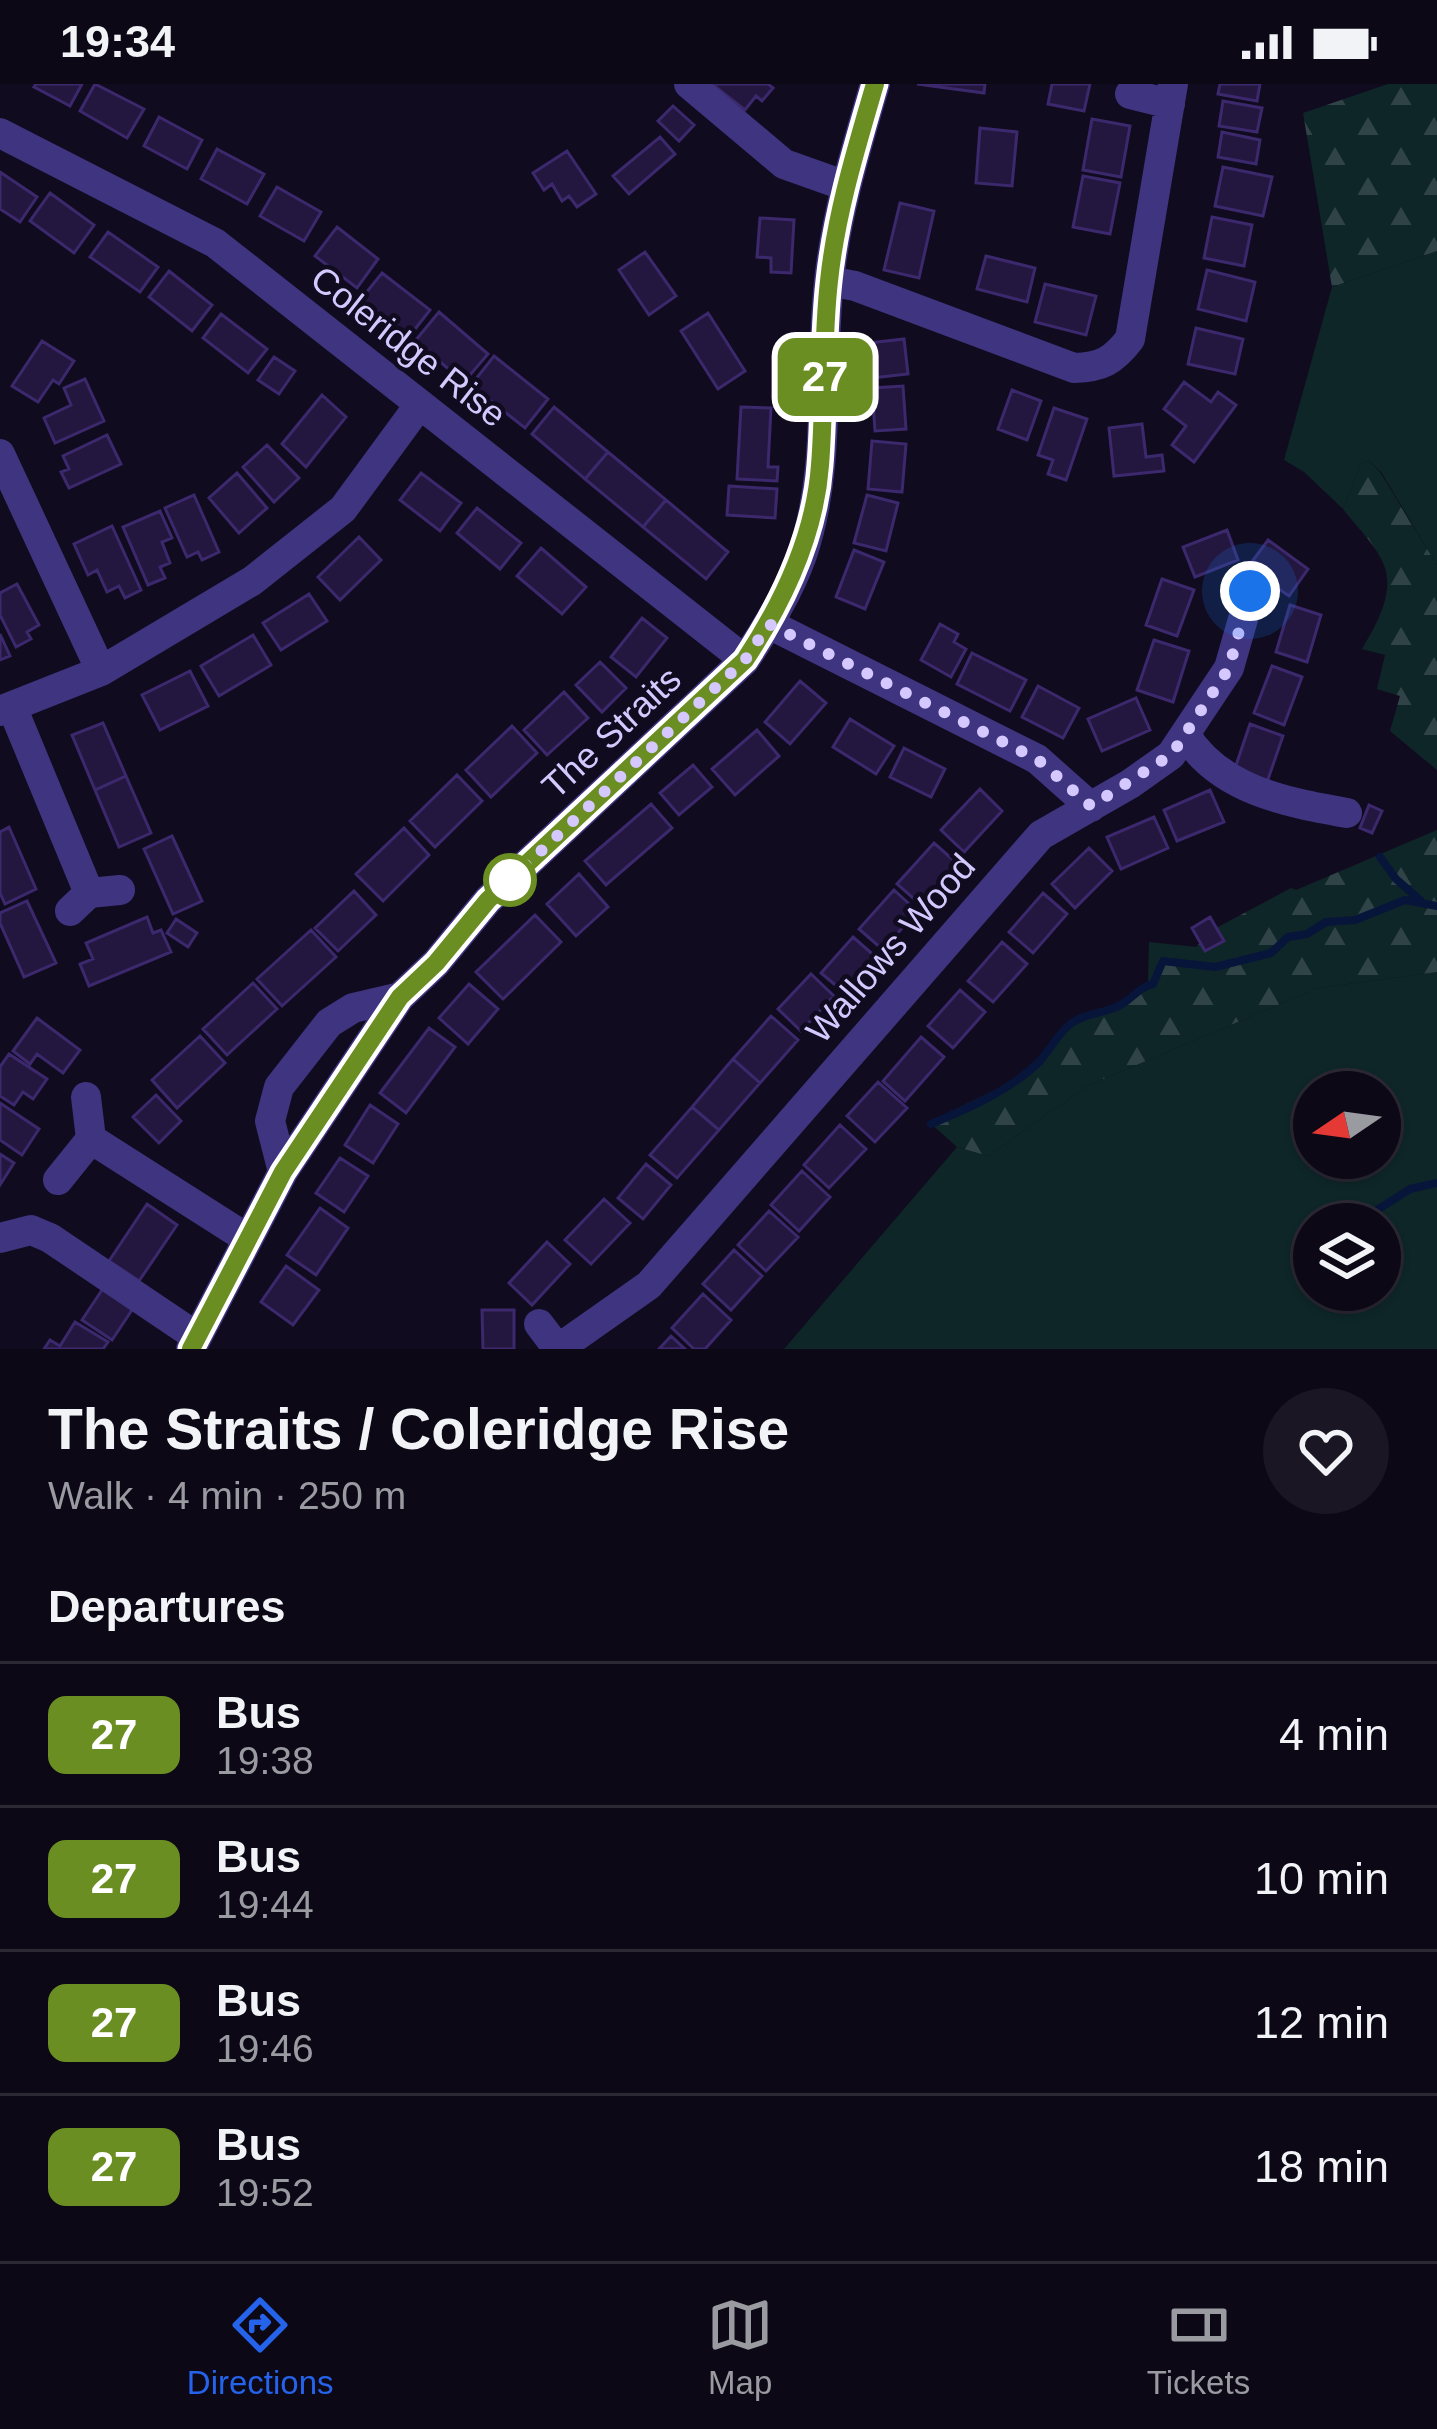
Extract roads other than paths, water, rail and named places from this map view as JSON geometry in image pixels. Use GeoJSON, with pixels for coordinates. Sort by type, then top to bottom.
{"type":"FeatureCollection","features":[{"type":"Feature","properties":{"kind":"street"},"geometry":{"type":"LineString","coordinates":[[688,84],[784,164],[846,186]]}},
{"type":"Feature","properties":{"kind":"street","name":"The Straits"},"geometry":{"type":"LineString","coordinates":[[194,1343],[283,1172],[400,997],[436,963],[488,900],[745,660],[769,624],[802,554],[820,470],[829,281],[846,186],[874,84]]}},
{"type":"Feature","properties":{"kind":"street"},"geometry":{"type":"LineString","coordinates":[[829,281],[855,286],[1074,368],[1097,367],[1113,360],[1130,339],[1171,94],[1130,94]]}},
{"type":"Feature","properties":{"kind":"street","name":"Coleridge Rise"},"geometry":{"type":"LineString","coordinates":[[0,133],[215,243],[745,660]]}},
{"type":"Feature","properties":{"kind":"street"},"geometry":{"type":"LineString","coordinates":[[120,890],[79,902],[6,709],[101,670],[252,581],[343,509],[419,404]]}},
{"type":"Feature","properties":{"kind":"street"},"geometry":{"type":"LineString","coordinates":[[0,454],[101,670]]}},
{"type":"Feature","properties":{"kind":"street","name":"Wallows Wood"},"geometry":{"type":"LineString","coordinates":[[552,1341],[649,1285],[1041,835],[1172,754],[1229,668],[1250,591]]}},
{"type":"Feature","properties":{"kind":"street"},"geometry":{"type":"LineString","coordinates":[[769,624],[1037,759],[1091,806]]}},
{"type":"Feature","properties":{"kind":"street"},"geometry":{"type":"LineString","coordinates":[[1185,734],[1200,758],[1231,781],[1347,813]]}},
{"type":"Feature","properties":{"kind":"street"},"geometry":{"type":"LineString","coordinates":[[283,1172],[270,1121],[279,1087],[329,1023],[352,1008],[400,997]]}},
{"type":"Feature","properties":{"kind":"street"},"geometry":{"type":"LineString","coordinates":[[58,1180],[91,1139],[86,1097]]}},
{"type":"Feature","properties":{"kind":"street"},"geometry":{"type":"LineString","coordinates":[[91,1139],[248,1239]]}},
{"type":"Feature","properties":{"kind":"street"},"geometry":{"type":"LineString","coordinates":[[0,1238],[31,1231],[50,1238],[194,1343]]}},
{"type":"Feature","properties":{"kind":"waterway"},"geometry":{"type":"LineString","coordinates":[[1380,857],[1421,901]]}},
{"type":"Feature","properties":{"kind":"waterway"},"geometry":{"type":"LineString","coordinates":[[931,1124],[1015,1082],[1039,1062],[1069,1025],[1116,1007],[1153,984],[1163,961],[1215,967],[1271,953],[1288,937],[1307,934],[1326,922],[1355,920],[1405,900],[1437,906]]}},
{"type":"Feature","properties":{"kind":"waterway"},"geometry":{"type":"LineString","coordinates":[[1388,1203],[1410,1189],[1437,1183]]}}]}
